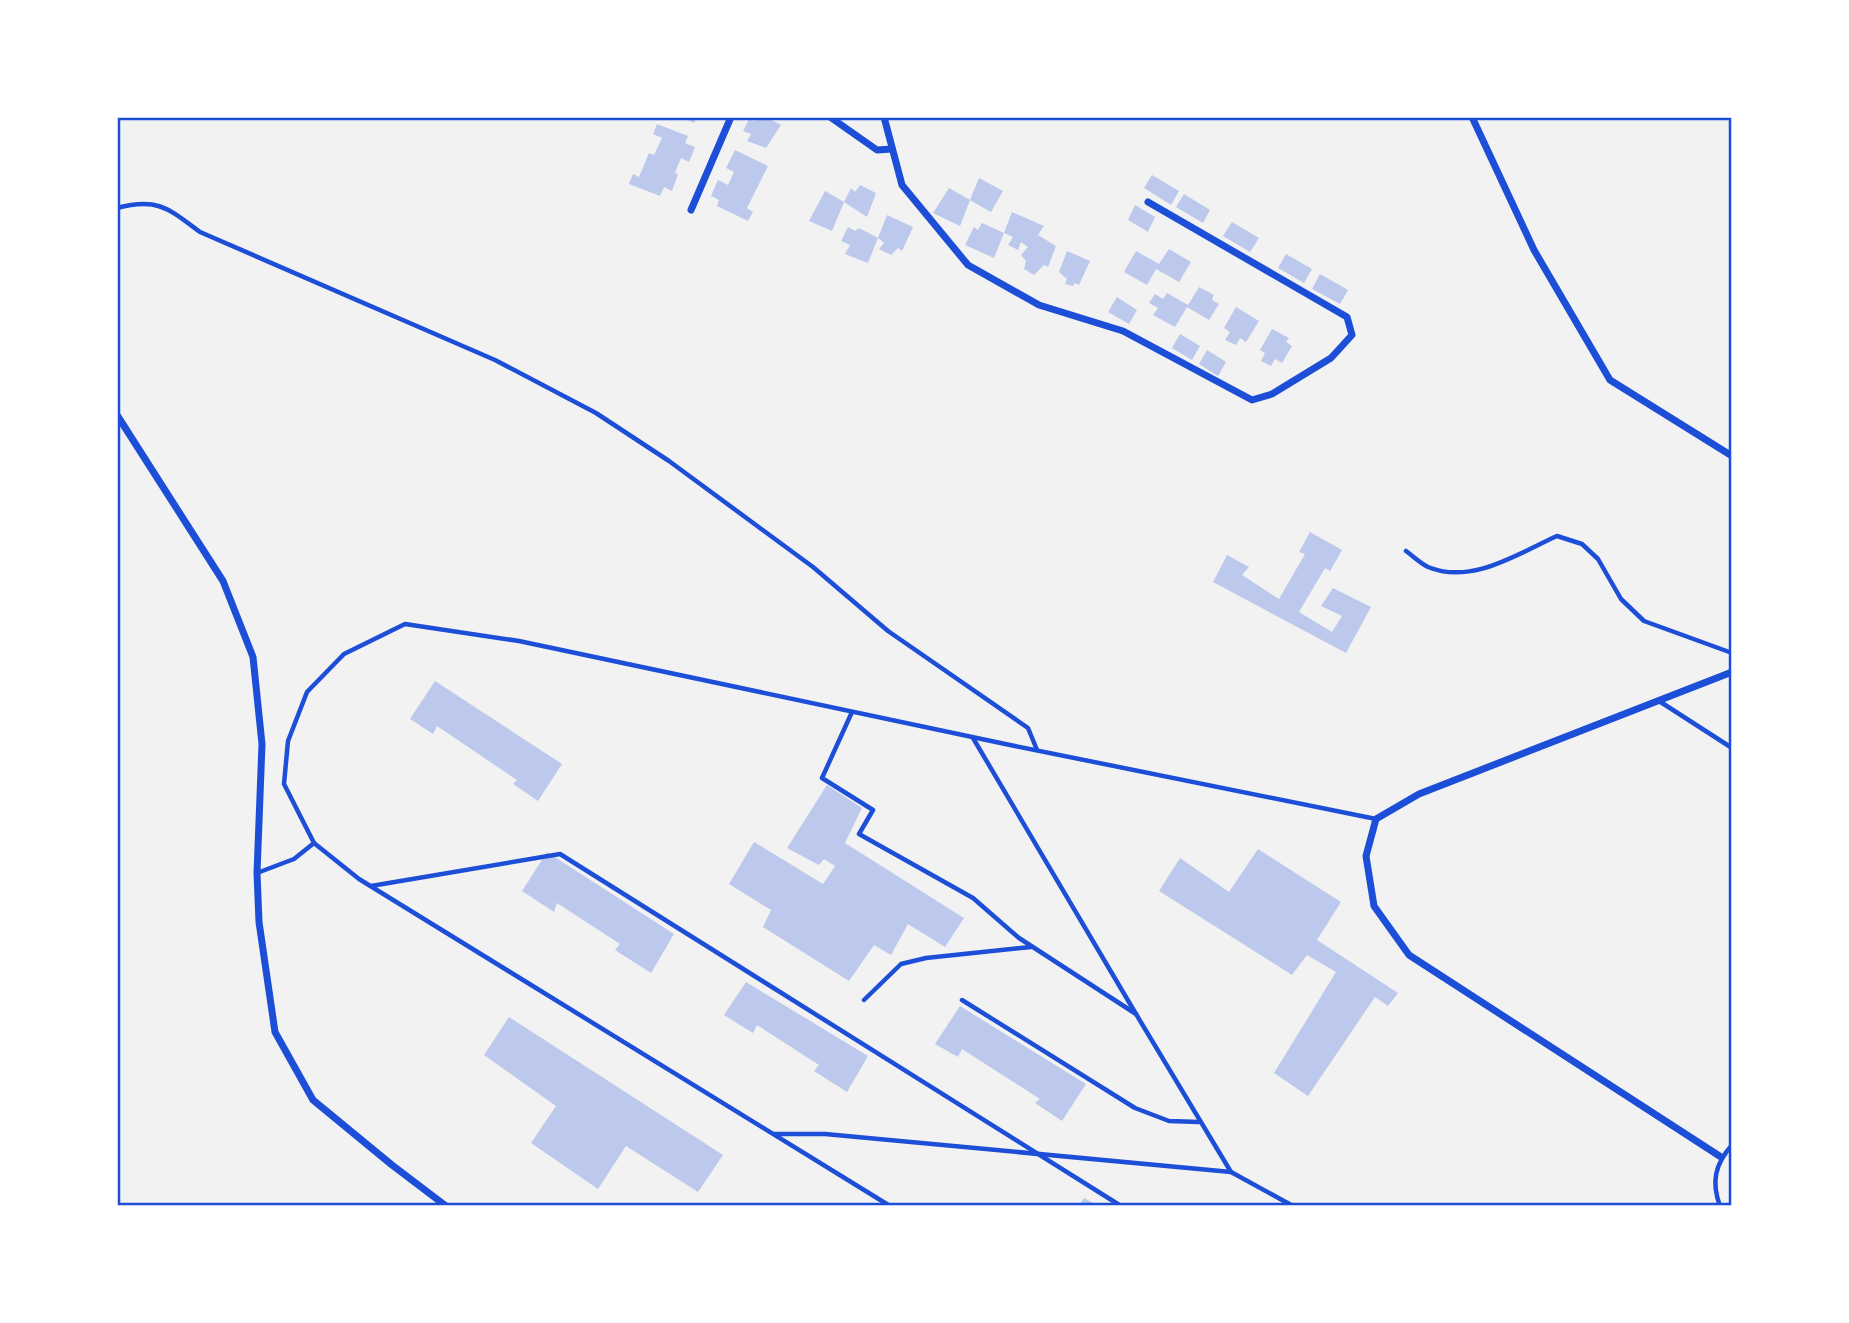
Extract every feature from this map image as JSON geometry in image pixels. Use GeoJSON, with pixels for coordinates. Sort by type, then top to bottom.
{"type":"FeatureCollection","features":[{"type":"Feature","properties":{"kind":"street"},"geometry":{"type":"LineString","coordinates":[[691,210],[731,117]]}},
{"type":"Feature","properties":{"kind":"street"},"geometry":{"type":"LineString","coordinates":[[830,117],[877,150],[892,149]]}},
{"type":"Feature","properties":{"kind":"street"},"geometry":{"type":"LineString","coordinates":[[884,117],[902,185],[968,265],[1039,305],[1123,331],[1252,400],[1272,394],[1331,358],[1352,335],[1347,317],[1147,202]]}},
{"type":"Feature","properties":{"kind":"street"},"geometry":{"type":"LineString","coordinates":[[1472,117],[1534,250],[1610,380],[1732,456]]}},
{"type":"Feature","properties":{"kind":"street"},"geometry":{"type":"LineString","coordinates":[[117,415],[223,581],[253,657],[262,744],[257,873],[259,922],[275,1032],[313,1100],[446,1206]]}},
{"type":"Feature","properties":{"kind":"street"},"geometry":{"type":"LineString","coordinates":[[1721,1157],[1409,955],[1374,906],[1366,856],[1377,819],[1419,794],[1732,672]]}},
{"type":"Feature","properties":{"kind":"lane"},"geometry":{"type":"LineString","coordinates":[[117,208],[149,203],[169,208],[200,232],[495,360],[596,412],[669,461],[813,567],[888,631],[1028,728],[1037,750]]}},
{"type":"Feature","properties":{"kind":"lane"},"geometry":{"type":"LineString","coordinates":[[1406,551],[1426,566],[1448,573],[1481,571],[1557,536],[1582,544],[1598,559],[1621,599],[1644,621],[1732,653]]}},
{"type":"Feature","properties":{"kind":"lane"},"geometry":{"type":"LineString","coordinates":[[890,1206],[370,886],[314,843],[284,784],[288,741],[307,692],[344,654],[405,624],[519,641],[1377,819]]}},
{"type":"Feature","properties":{"kind":"lane"},"geometry":{"type":"LineString","coordinates":[[1659,701],[1732,748]]}},
{"type":"Feature","properties":{"kind":"lane"},"geometry":{"type":"LineString","coordinates":[[852,712],[822,778],[873,810],[859,834],[973,898],[1019,938],[1136,1014]]}},
{"type":"Feature","properties":{"kind":"lane"},"geometry":{"type":"LineString","coordinates":[[972,737],[1231,1172]]}},
{"type":"Feature","properties":{"kind":"lane"},"geometry":{"type":"LineString","coordinates":[[257,873],[294,859],[314,843]]}},
{"type":"Feature","properties":{"kind":"lane"},"geometry":{"type":"LineString","coordinates":[[370,886],[560,853],[1121,1206]]}},
{"type":"Feature","properties":{"kind":"lane"},"geometry":{"type":"LineString","coordinates":[[864,1000],[901,964],[926,958],[1032,947]]}},
{"type":"Feature","properties":{"kind":"lane"},"geometry":{"type":"LineString","coordinates":[[962,1000],[1135,1108],[1169,1121],[1200,1122]]}},
{"type":"Feature","properties":{"kind":"lane"},"geometry":{"type":"LineString","coordinates":[[773,1133],[825,1134],[1231,1172],[1293,1206]]}},
{"type":"Feature","properties":{"kind":"lane"},"geometry":{"type":"LineString","coordinates":[[1720,1206],[1714,1189],[1715,1172],[1721,1157],[1732,1145]]}},
{"type":"Feature","properties":{"kind":"building"},"geometry":{"type":"Polygon","coordinates":[[[682,117],[697,117],[694,123],[682,117]]]}},
{"type":"Feature","properties":{"kind":"building"},"geometry":{"type":"Polygon","coordinates":[[[757,117],[766,117],[781,125],[766,148],[747,141],[751,134],[743,131],[749,119],[755,121],[757,117]]]}},
{"type":"Feature","properties":{"kind":"building"},"geometry":{"type":"Polygon","coordinates":[[[657,124],[688,136],[685,143],[695,147],[689,162],[681,158],[672,191],[664,187],[660,196],[629,184],[633,174],[639,177],[649,153],[654,155],[662,138],[653,134],[657,124]]]}},
{"type":"Feature","properties":{"kind":"building"},"geometry":{"type":"Polygon","coordinates":[[[735,150],[768,166],[747,208],[753,212],[748,221],[717,206],[719,200],[711,196],[718,180],[728,185],[734,172],[726,168],[735,150]]]}},
{"type":"Feature","properties":{"kind":"building"},"geometry":{"type":"Polygon","coordinates":[[[1152,175],[1179,191],[1171,205],[1144,188],[1152,175]]]}},
{"type":"Feature","properties":{"kind":"building"},"geometry":{"type":"Polygon","coordinates":[[[979,178],[1003,191],[991,212],[970,200],[979,178]]]}},
{"type":"Feature","properties":{"kind":"building"},"geometry":{"type":"Polygon","coordinates":[[[860,185],[876,193],[867,217],[844,202],[851,188],[855,192],[860,185]]]}},
{"type":"Feature","properties":{"kind":"building"},"geometry":{"type":"Polygon","coordinates":[[[949,188],[970,200],[960,226],[933,213],[949,188]]]}},
{"type":"Feature","properties":{"kind":"building"},"geometry":{"type":"Polygon","coordinates":[[[825,191],[844,202],[832,231],[809,221],[825,191]]]}},
{"type":"Feature","properties":{"kind":"building"},"geometry":{"type":"Polygon","coordinates":[[[1184,194],[1210,210],[1203,223],[1176,207],[1184,194]]]}},
{"type":"Feature","properties":{"kind":"building"},"geometry":{"type":"Polygon","coordinates":[[[1135,205],[1155,217],[1148,232],[1128,220],[1135,205]]]}},
{"type":"Feature","properties":{"kind":"building"},"geometry":{"type":"Polygon","coordinates":[[[1012,212],[1044,226],[1038,235],[1056,246],[1048,267],[1044,265],[1034,275],[1024,269],[1026,261],[1021,255],[1028,247],[1021,242],[1018,250],[1008,245],[1013,237],[1004,233],[1012,212]]]}},
{"type":"Feature","properties":{"kind":"building"},"geometry":{"type":"Polygon","coordinates":[[[887,215],[913,227],[902,251],[898,248],[891,255],[879,249],[884,243],[878,238],[887,215]]]}},
{"type":"Feature","properties":{"kind":"building"},"geometry":{"type":"Polygon","coordinates":[[[1232,222],[1259,238],[1250,252],[1223,236],[1232,222]]]}},
{"type":"Feature","properties":{"kind":"building"},"geometry":{"type":"Polygon","coordinates":[[[982,223],[1004,233],[994,258],[965,245],[974,227],[978,230],[982,223]]]}},
{"type":"Feature","properties":{"kind":"building"},"geometry":{"type":"Polygon","coordinates":[[[848,227],[855,231],[859,228],[878,238],[868,263],[845,254],[850,245],[841,241],[848,227]]]}},
{"type":"Feature","properties":{"kind":"building"},"geometry":{"type":"Polygon","coordinates":[[[1169,249],[1191,262],[1179,282],[1156,269],[1147,285],[1124,272],[1136,251],[1159,264],[1169,249]]]}},
{"type":"Feature","properties":{"kind":"building"},"geometry":{"type":"Polygon","coordinates":[[[1067,251],[1090,261],[1079,285],[1065,284],[1067,279],[1059,272],[1067,251]]]}},
{"type":"Feature","properties":{"kind":"building"},"geometry":{"type":"Polygon","coordinates":[[[1286,254],[1312,269],[1304,283],[1278,268],[1286,254]]]}},
{"type":"Feature","properties":{"kind":"building"},"geometry":{"type":"Polygon","coordinates":[[[1320,274],[1348,290],[1340,304],[1312,289],[1320,274]]]}},
{"type":"Feature","properties":{"kind":"building"},"geometry":{"type":"Polygon","coordinates":[[[1199,287],[1214,295],[1212,300],[1219,304],[1209,320],[1187,307],[1175,327],[1153,315],[1158,308],[1149,303],[1155,294],[1163,299],[1167,293],[1188,305],[1199,287]]]}},
{"type":"Feature","properties":{"kind":"building"},"geometry":{"type":"Polygon","coordinates":[[[1117,297],[1137,310],[1129,324],[1108,312],[1117,297]]]}},
{"type":"Feature","properties":{"kind":"building"},"geometry":{"type":"Polygon","coordinates":[[[1236,307],[1259,321],[1246,342],[1240,338],[1236,345],[1225,340],[1230,332],[1224,328],[1236,307]]]}},
{"type":"Feature","properties":{"kind":"building"},"geometry":{"type":"Polygon","coordinates":[[[1272,329],[1289,338],[1286,342],[1292,346],[1282,363],[1275,359],[1271,366],[1261,361],[1265,353],[1260,350],[1272,329]]]}},
{"type":"Feature","properties":{"kind":"building"},"geometry":{"type":"Polygon","coordinates":[[[1180,334],[1200,346],[1192,360],[1172,348],[1180,334]]]}},
{"type":"Feature","properties":{"kind":"building"},"geometry":{"type":"Polygon","coordinates":[[[1207,350],[1226,362],[1218,376],[1199,364],[1207,350]]]}},
{"type":"Feature","properties":{"kind":"building"},"geometry":{"type":"Polygon","coordinates":[[[1310,532],[1342,550],[1330,571],[1325,568],[1299,612],[1332,632],[1342,616],[1321,606],[1333,588],[1371,607],[1346,653],[1213,582],[1227,555],[1249,567],[1242,575],[1279,599],[1305,554],[1299,552],[1310,532]]]}},
{"type":"Feature","properties":{"kind":"building"},"geometry":{"type":"Polygon","coordinates":[[[435,681],[562,764],[538,801],[513,784],[517,780],[437,726],[433,734],[410,719],[435,681]]]}},
{"type":"Feature","properties":{"kind":"building"},"geometry":{"type":"Polygon","coordinates":[[[827,785],[862,808],[845,843],[964,918],[945,947],[908,924],[891,955],[874,945],[849,981],[763,927],[771,910],[729,884],[754,842],[823,884],[835,866],[824,859],[819,865],[787,848],[827,785]]]}},
{"type":"Feature","properties":{"kind":"building"},"geometry":{"type":"Polygon","coordinates":[[[1258,849],[1341,902],[1317,940],[1398,993],[1388,1006],[1375,997],[1308,1096],[1274,1073],[1336,972],[1307,955],[1292,975],[1159,891],[1180,858],[1229,892],[1258,849]]]}},
{"type":"Feature","properties":{"kind":"building"},"geometry":{"type":"Polygon","coordinates":[[[547,852],[674,934],[651,973],[615,950],[620,944],[557,903],[554,912],[522,891],[547,852]]]}},
{"type":"Feature","properties":{"kind":"building"},"geometry":{"type":"Polygon","coordinates":[[[746,982],[868,1056],[847,1092],[814,1071],[819,1065],[757,1025],[753,1033],[724,1015],[746,982]]]}},
{"type":"Feature","properties":{"kind":"building"},"geometry":{"type":"Polygon","coordinates":[[[960,1006],[1086,1084],[1062,1121],[1035,1103],[1040,1099],[962,1049],[958,1057],[935,1044],[960,1006]]]}},
{"type":"Feature","properties":{"kind":"building"},"geometry":{"type":"Polygon","coordinates":[[[509,1017],[723,1155],[698,1192],[626,1146],[598,1189],[531,1143],[556,1106],[484,1055],[509,1017]]]}},
{"type":"Feature","properties":{"kind":"building"},"geometry":{"type":"Polygon","coordinates":[[[1084,1198],[1098,1206],[1079,1206],[1084,1198]]]}}]}
